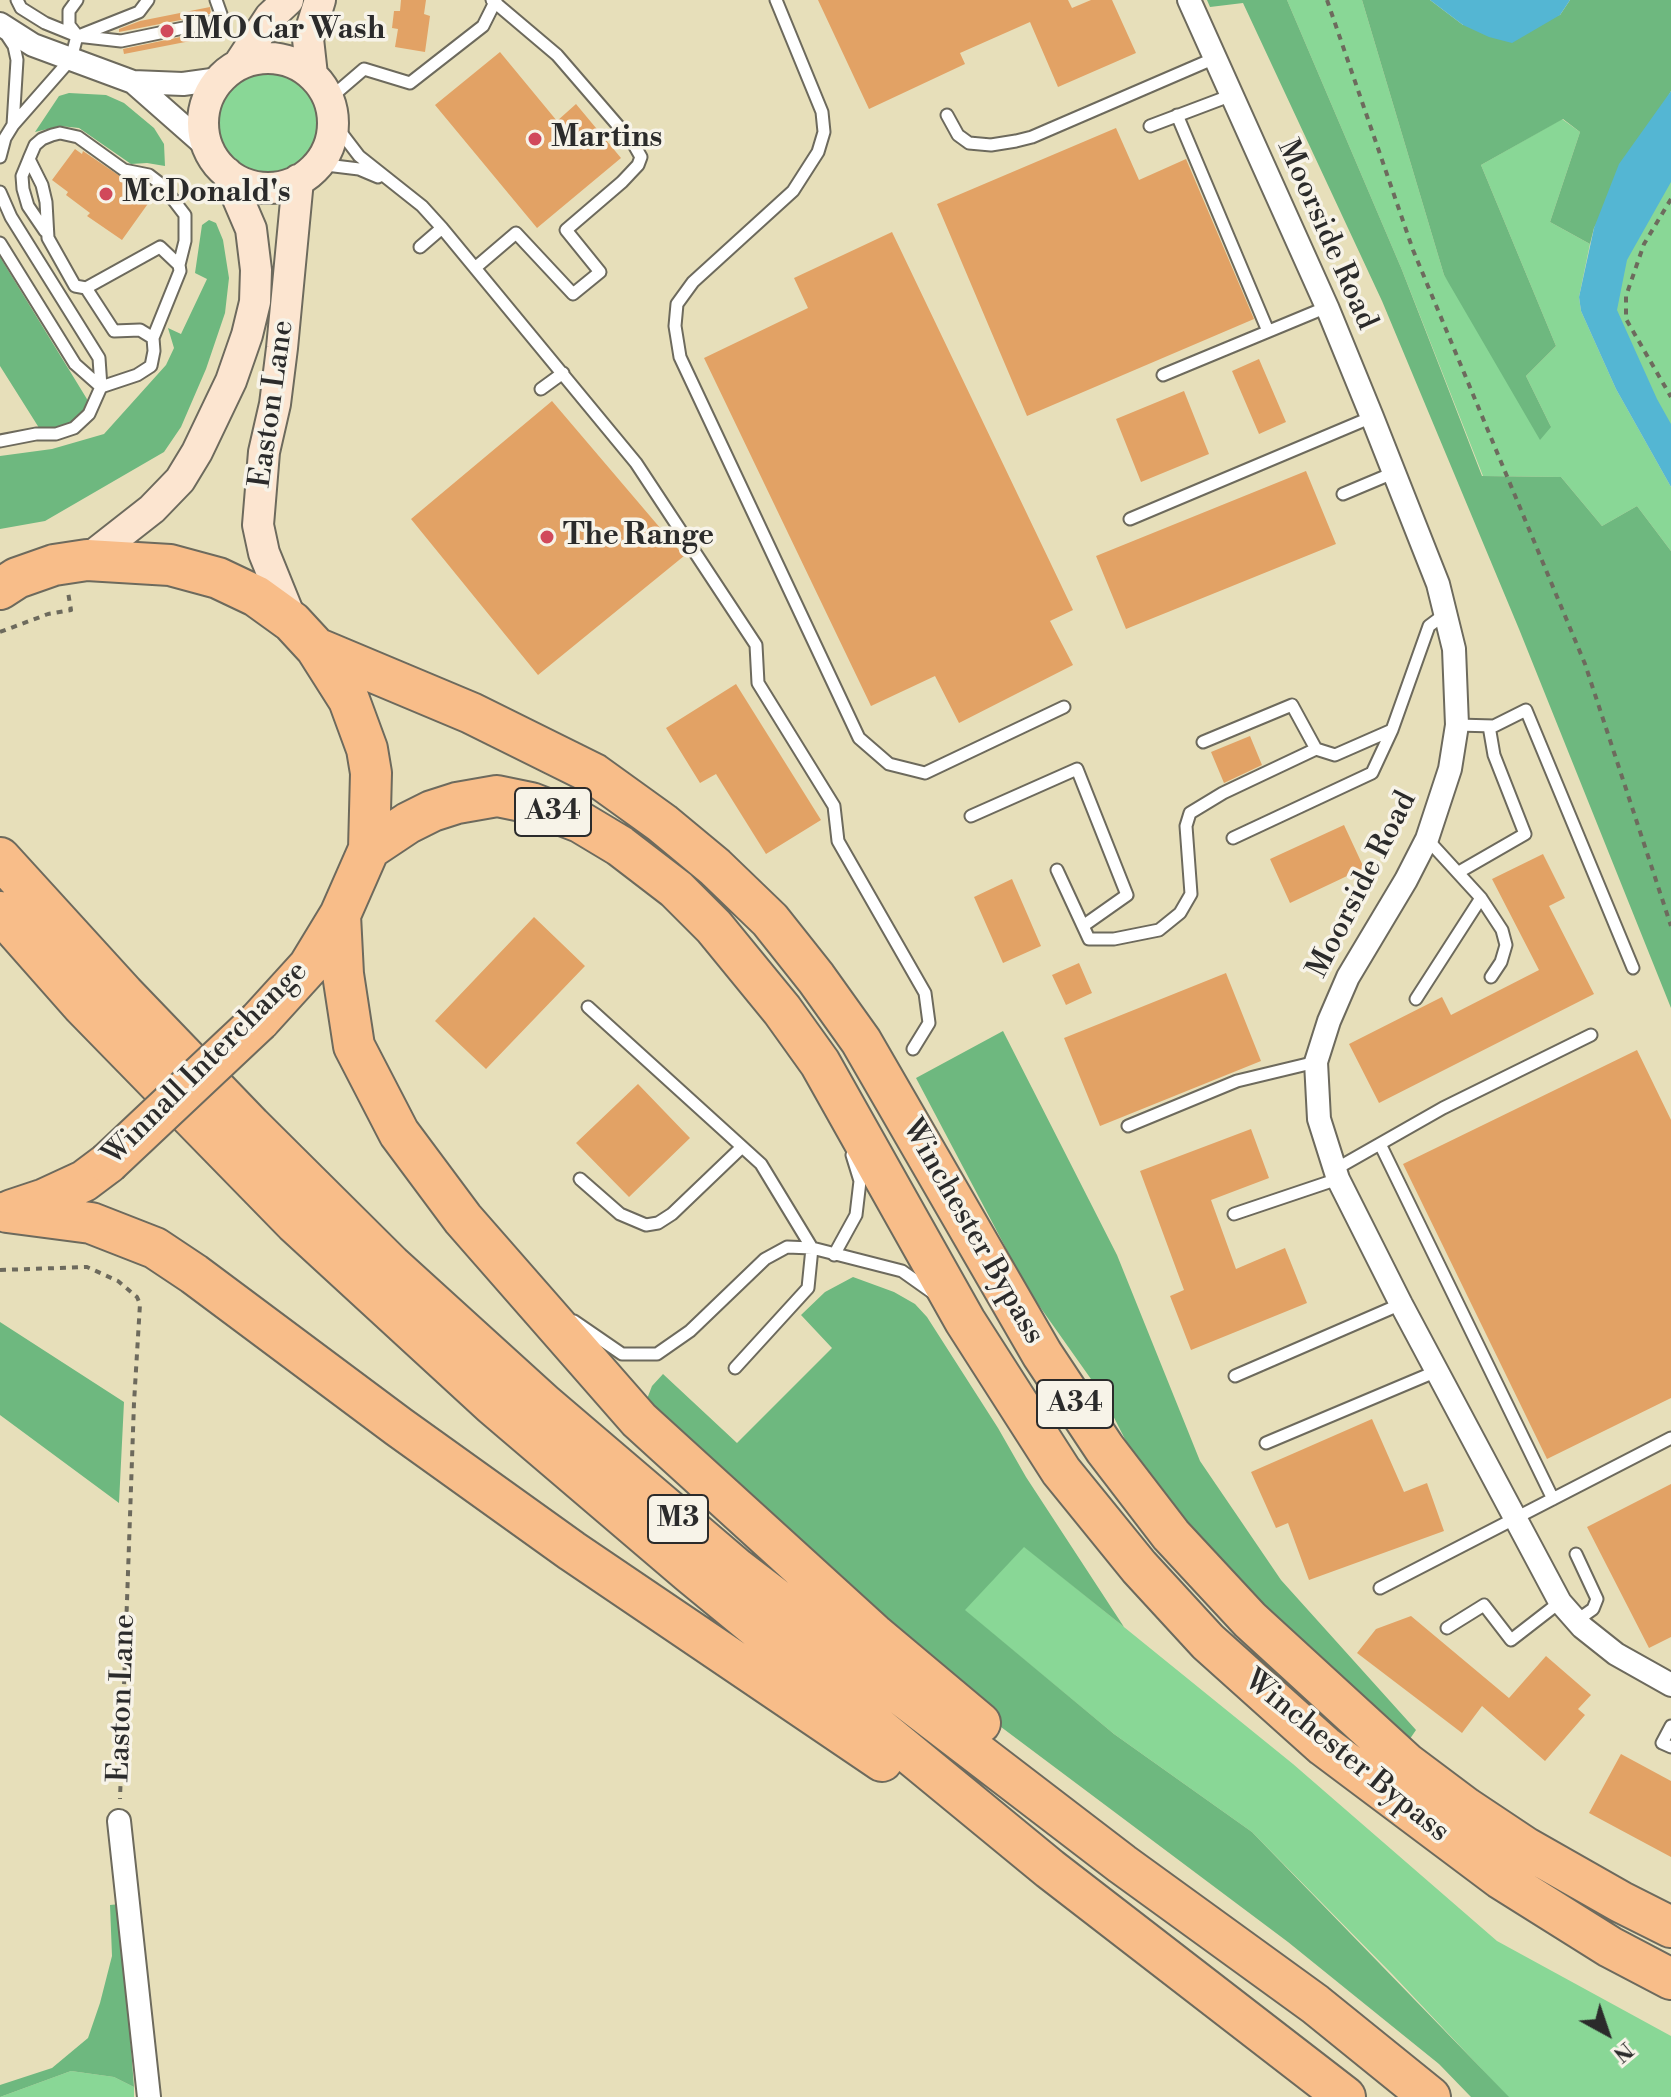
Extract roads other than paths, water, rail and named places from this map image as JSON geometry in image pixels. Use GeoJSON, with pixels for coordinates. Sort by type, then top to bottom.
{"type":"FeatureCollection","features":[{"type":"Feature","properties":{"kind":"highway","name":"Winnall Interchange"},"geometry":{"type":"LineString","coordinates":[[3,1212],[45,1199],[84,1181],[108,1163],[259,1021],[309,966],[340,915],[369,849],[371,773],[367,749],[349,700],[304,635],[256,596],[218,578],[170,565],[77,576],[54,565],[6,580]]}},
{"type":"Feature","properties":{"kind":"highway","name":"Winchester Bypass"},"geometry":{"type":"LineString","coordinates":[[304,635],[594,774],[662,823],[715,867],[770,920],[861,1041],[1042,1354],[1105,1449],[1171,1535],[1250,1620],[1406,1763],[1526,1848],[1671,1927]]}},
{"type":"Feature","properties":{"kind":"highway","name":"Winchester Bypass"},"geometry":{"type":"LineString","coordinates":[[369,849],[432,811],[497,796],[531,803],[580,822],[620,846],[676,889],[723,938],[782,1010],[820,1063],[965,1321],[1061,1471],[1139,1567],[1230,1663],[1324,1746],[1500,1878],[1610,1947],[1671,1979]]}},
{"type":"Feature","properties":{"kind":"highway","name":"M3"},"geometry":{"type":"LineString","coordinates":[[0,858],[124,994],[251,1126],[391,1265],[545,1405],[737,1569],[1122,1864],[1315,2004],[1430,2097]]}},
{"type":"Feature","properties":{"kind":"highway","name":"M3"},"geometry":{"type":"LineString","coordinates":[[0,912],[83,1006],[295,1223],[493,1405],[690,1573],[1050,1869],[1345,2097]]}},
{"type":"Feature","properties":{"kind":"highway","name":"M3"},"geometry":{"type":"LineString","coordinates":[[340,915],[343,974],[354,1046],[399,1133],[463,1219],[514,1280],[639,1420],[874,1634],[992,1733],[1242,1927],[1315,2004]]}},
{"type":"Feature","properties":{"kind":"highway","name":"M3"},"geometry":{"type":"LineString","coordinates":[[3,1212],[91,1223],[155,1248],[572,1551],[922,1787],[1050,1869]]}},
{"type":"Feature","properties":{"kind":"street"},"geometry":{"type":"LineString","coordinates":[[208,148],[202,119],[205,105],[270,17],[288,0]]}},
{"type":"Feature","properties":{"kind":"street"},"geometry":{"type":"LineString","coordinates":[[133,82],[208,148],[227,173],[243,183],[261,188],[280,187],[308,172],[329,144],[331,110],[312,75],[308,39],[320,0]]}},
{"type":"Feature","properties":{"kind":"street","name":"Moorside Road"},"geometry":{"type":"LineString","coordinates":[[1189,0],[1327,307],[1372,417],[1438,584],[1454,649],[1457,725],[1450,769],[1427,839],[1348,977],[1329,1021],[1316,1062],[1319,1119],[1336,1175],[1560,1602],[1576,1621],[1616,1654],[1671,1685]]}},
{"type":"Feature","properties":{"kind":"street"},"geometry":{"type":"LineString","coordinates":[[0,25],[33,45],[133,82],[183,84],[229,72],[263,58],[289,61],[312,75]]}},
{"type":"Feature","properties":{"kind":"street","name":"Easton Lane"},"geometry":{"type":"LineString","coordinates":[[304,635],[264,553],[258,525],[264,452],[275,404],[291,268],[308,172]]}},
{"type":"Feature","properties":{"kind":"street","name":"Easton Lane"},"geometry":{"type":"LineString","coordinates":[[77,576],[180,480],[231,381],[255,302],[256,270],[251,229],[227,173]]}},
{"type":"Feature","properties":{"kind":"street","name":"Easton Lane"},"geometry":{"type":"LineString","coordinates":[[119,1821],[149,2097]]}},
{"type":"Feature","properties":{"kind":"lane"},"geometry":{"type":"LineString","coordinates":[[17,0],[21,8],[45,23],[77,36],[121,41],[217,21],[221,14],[216,0]]}},
{"type":"Feature","properties":{"kind":"lane"},"geometry":{"type":"LineString","coordinates":[[77,0],[69,11],[69,25],[77,36]]}},
{"type":"Feature","properties":{"kind":"lane"},"geometry":{"type":"LineString","coordinates":[[77,36],[139,12],[148,0]]}},
{"type":"Feature","properties":{"kind":"lane"},"geometry":{"type":"LineString","coordinates":[[776,0],[822,112],[824,132],[818,152],[793,191],[693,282],[677,304],[675,326],[680,357],[859,738],[889,764],[925,773],[1064,707]]}},
{"type":"Feature","properties":{"kind":"lane"},"geometry":{"type":"LineString","coordinates":[[475,268],[516,233],[573,294],[600,272],[566,230],[622,182],[638,165],[641,157],[633,143],[557,55],[495,1],[483,26],[410,83],[364,69],[331,110],[359,156],[422,206],[442,228],[475,268],[563,373],[636,463],[756,645],[758,683],[834,806],[838,841],[925,993],[929,1023],[913,1049]]}},
{"type":"Feature","properties":{"kind":"lane"},"geometry":{"type":"LineString","coordinates":[[0,25],[14,46],[17,60],[13,125]]}},
{"type":"Feature","properties":{"kind":"lane"},"geometry":{"type":"LineString","coordinates":[[0,157],[3,139],[13,125],[71,59],[77,36]]}},
{"type":"Feature","properties":{"kind":"lane"},"geometry":{"type":"LineString","coordinates":[[947,115],[958,135],[969,143],[991,145],[1016,141],[1032,137],[1215,58]]}},
{"type":"Feature","properties":{"kind":"lane"},"geometry":{"type":"LineString","coordinates":[[1150,126],[1232,95]]}},
{"type":"Feature","properties":{"kind":"lane"},"geometry":{"type":"LineString","coordinates":[[1177,115],[1268,331]]}},
{"type":"Feature","properties":{"kind":"lane"},"geometry":{"type":"LineString","coordinates":[[101,387],[137,375],[151,366],[153,338],[180,271],[185,215],[162,185],[149,175],[124,170],[86,140],[60,133],[35,145],[22,176],[23,189],[28,206],[75,286],[86,288],[154,248],[160,247],[166,251],[179,265]]}},
{"type":"Feature","properties":{"kind":"lane"},"geometry":{"type":"LineString","coordinates":[[29,159],[42,185],[46,202],[45,231]]}},
{"type":"Feature","properties":{"kind":"lane"},"geometry":{"type":"LineString","coordinates":[[308,172],[359,169],[386,180]]}},
{"type":"Feature","properties":{"kind":"lane"},"geometry":{"type":"LineString","coordinates":[[0,192],[11,217],[99,358],[101,387],[89,414],[74,428],[56,434],[36,434],[0,441]]}},
{"type":"Feature","properties":{"kind":"lane"},"geometry":{"type":"LineString","coordinates":[[420,247],[442,228]]}},
{"type":"Feature","properties":{"kind":"lane"},"geometry":{"type":"LineString","coordinates":[[0,243],[75,364],[101,387]]}},
{"type":"Feature","properties":{"kind":"lane"},"geometry":{"type":"LineString","coordinates":[[86,288],[114,331],[140,330],[153,338]]}},
{"type":"Feature","properties":{"kind":"lane"},"geometry":{"type":"LineString","coordinates":[[1163,375],[1327,307]]}},
{"type":"Feature","properties":{"kind":"lane"},"geometry":{"type":"LineString","coordinates":[[541,389],[563,373]]}},
{"type":"Feature","properties":{"kind":"lane"},"geometry":{"type":"LineString","coordinates":[[1130,519],[1372,417]]}},
{"type":"Feature","properties":{"kind":"lane"},"geometry":{"type":"LineString","coordinates":[[1343,494],[1393,473]]}},
{"type":"Feature","properties":{"kind":"lane"},"geometry":{"type":"LineString","coordinates":[[1233,838],[1372,773],[1392,730],[1429,626],[1446,614]]}},
{"type":"Feature","properties":{"kind":"lane"},"geometry":{"type":"LineString","coordinates":[[1203,742],[1292,705],[1316,749]]}},
{"type":"Feature","properties":{"kind":"lane"},"geometry":{"type":"LineString","coordinates":[[1457,725],[1494,726],[1526,710],[1633,968]]}},
{"type":"Feature","properties":{"kind":"lane"},"geometry":{"type":"LineString","coordinates":[[1459,872],[1525,834],[1494,755],[1489,726]]}},
{"type":"Feature","properties":{"kind":"lane"},"geometry":{"type":"LineString","coordinates":[[1057,870],[1089,939],[1114,939],[1159,930],[1180,913],[1191,894],[1186,826],[1190,813],[1223,793],[1316,749],[1335,755],[1392,730]]}},
{"type":"Feature","properties":{"kind":"lane"},"geometry":{"type":"LineString","coordinates":[[971,816],[1077,769],[1127,895],[1083,926]]}},
{"type":"Feature","properties":{"kind":"lane"},"geometry":{"type":"LineString","coordinates":[[1427,839],[1481,898],[1502,930],[1506,945],[1501,962],[1491,977]]}},
{"type":"Feature","properties":{"kind":"lane"},"geometry":{"type":"LineString","coordinates":[[1416,999],[1481,898]]}},
{"type":"Feature","properties":{"kind":"lane"},"geometry":{"type":"LineString","coordinates":[[588,1007],[761,1164],[812,1248],[808,1288],[735,1368]]}},
{"type":"Feature","properties":{"kind":"lane"},"geometry":{"type":"LineString","coordinates":[[1234,1214],[1336,1175],[1380,1144],[1443,1108],[1591,1035]]}},
{"type":"Feature","properties":{"kind":"lane"},"geometry":{"type":"LineString","coordinates":[[1128,1126],[1237,1081],[1316,1062]]}},
{"type":"Feature","properties":{"kind":"lane"},"geometry":{"type":"LineString","coordinates":[[820,1063],[844,1131]]}},
{"type":"Feature","properties":{"kind":"lane"},"geometry":{"type":"LineString","coordinates":[[1380,1144],[1553,1499]]}},
{"type":"Feature","properties":{"kind":"lane"},"geometry":{"type":"LineString","coordinates":[[834,1255],[856,1215],[860,1181],[849,1145]]}},
{"type":"Feature","properties":{"kind":"lane"},"geometry":{"type":"LineString","coordinates":[[580,1179],[620,1214],[646,1225],[658,1223],[672,1214],[742,1147]]}},
{"type":"Feature","properties":{"kind":"lane"},"geometry":{"type":"LineString","coordinates":[[769,1243],[812,1248],[902,1271],[965,1321]]}},
{"type":"Feature","properties":{"kind":"lane"},"geometry":{"type":"LineString","coordinates":[[514,1280],[622,1354],[657,1354],[690,1331],[765,1259],[787,1247]]}},
{"type":"Feature","properties":{"kind":"lane"},"geometry":{"type":"LineString","coordinates":[[1235,1376],[1401,1304]]}},
{"type":"Feature","properties":{"kind":"lane"},"geometry":{"type":"LineString","coordinates":[[1266,1443],[1437,1371]]}},
{"type":"Feature","properties":{"kind":"lane"},"geometry":{"type":"LineString","coordinates":[[1380,1588],[1671,1438]]}},
{"type":"Feature","properties":{"kind":"lane"},"geometry":{"type":"LineString","coordinates":[[1576,1554],[1597,1599],[1593,1609],[1576,1621]]}},
{"type":"Feature","properties":{"kind":"lane"},"geometry":{"type":"LineString","coordinates":[[1447,1628],[1484,1605],[1511,1640],[1560,1602]]}},
{"type":"Feature","properties":{"kind":"lane"},"geometry":{"type":"LineString","coordinates":[[1671,1726],[1662,1743],[1671,1747]]}},
{"type":"Feature","properties":{"kind":"water"},"geometry":{"type":"Polygon","coordinates":[[[1430,0],[1570,0],[1560,15],[1512,43],[1463,25],[1430,0]]]}},
{"type":"Feature","properties":{"kind":"water"},"geometry":{"type":"Polygon","coordinates":[[[1671,91],[1671,182],[1627,260],[1617,310],[1671,424],[1671,487],[1616,389],[1581,311],[1579,297],[1594,228],[1619,164],[1671,91]]]}},
{"type":"Feature","properties":{"kind":"place","name":"IMO Car Wash"},"geometry":{"type":"Point","coordinates":[167,31]}},
{"type":"Feature","properties":{"kind":"place","name":"Martins"},"geometry":{"type":"Point","coordinates":[535,139]}},
{"type":"Feature","properties":{"kind":"place","name":"McDonald's"},"geometry":{"type":"Point","coordinates":[106,194]}},
{"type":"Feature","properties":{"kind":"place","name":"The Range"},"geometry":{"type":"Point","coordinates":[547,537]}}]}
